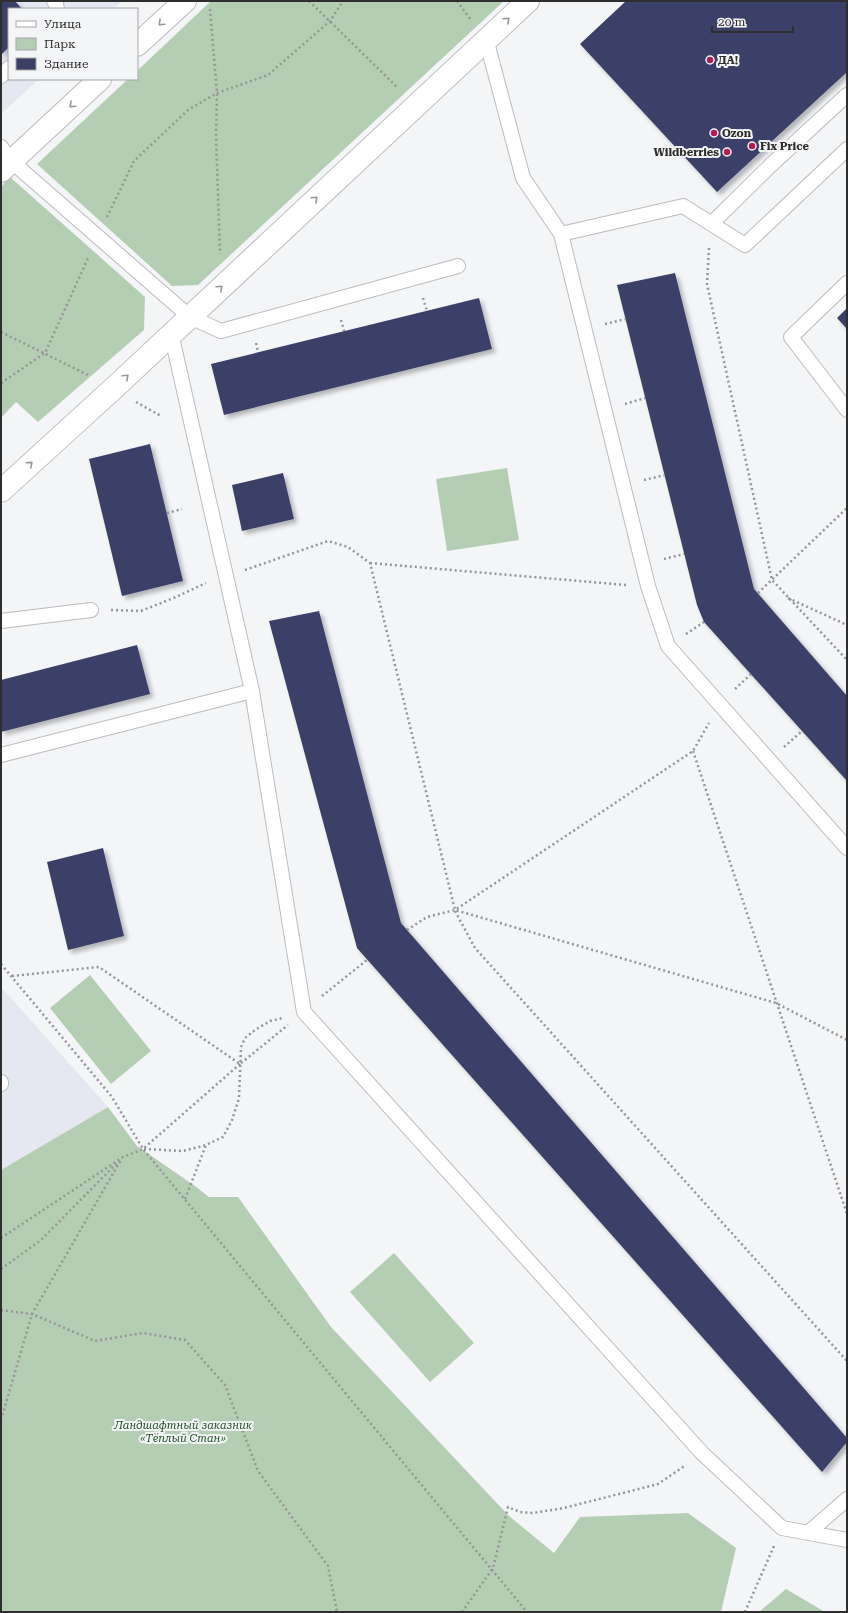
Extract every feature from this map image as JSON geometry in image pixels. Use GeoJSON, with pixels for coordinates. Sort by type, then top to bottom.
{"type":"FeatureCollection","features":[{"type":"Feature","properties":{"kind":"street"},"geometry":{"type":"LineString","coordinates":[[138,44],[185,1]]}},
{"type":"Feature","properties":{"kind":"street"},"geometry":{"type":"LineString","coordinates":[[1,491],[114,388],[528,1]]}},
{"type":"Feature","properties":{"kind":"street"},"geometry":{"type":"LineString","coordinates":[[4,160],[99,80]]}},
{"type":"Feature","properties":{"kind":"lane"},"geometry":{"type":"LineString","coordinates":[[486,39],[523,178],[561,234],[648,586],[668,646],[847,848]]}},
{"type":"Feature","properties":{"kind":"lane"},"geometry":{"type":"LineString","coordinates":[[711,224],[772,164],[847,95]]}},
{"type":"Feature","properties":{"kind":"lane"},"geometry":{"type":"LineString","coordinates":[[561,234],[683,206],[745,245],[847,149]]}},
{"type":"Feature","properties":{"kind":"lane"},"geometry":{"type":"LineString","coordinates":[[4,160],[98,237],[190,317],[221,331],[458,266]]}},
{"type":"Feature","properties":{"kind":"lane"},"geometry":{"type":"LineString","coordinates":[[847,283],[791,337],[847,410]]}},
{"type":"Feature","properties":{"kind":"lane"},"geometry":{"type":"LineString","coordinates":[[171,334],[252,691],[304,1012],[702,1453],[782,1528],[847,1540]]}},
{"type":"Feature","properties":{"kind":"lane"},"geometry":{"type":"LineString","coordinates":[[1,621],[91,610]]}},
{"type":"Feature","properties":{"kind":"lane"},"geometry":{"type":"LineString","coordinates":[[1,755],[252,691]]}},
{"type":"Feature","properties":{"kind":"lane"},"geometry":{"type":"LineString","coordinates":[[808,1533],[847,1499]]}},
{"type":"Feature","properties":{"kind":"path"},"geometry":{"type":"LineString","coordinates":[[309,1],[416,105]]}},
{"type":"Feature","properties":{"kind":"path"},"geometry":{"type":"LineString","coordinates":[[1,384],[44,353],[134,161],[188,110],[217,93],[268,75],[330,21],[343,1]]}},
{"type":"Feature","properties":{"kind":"path"},"geometry":{"type":"LineString","coordinates":[[210,9],[217,93],[216,135],[221,287]]}},
{"type":"Feature","properties":{"kind":"path"},"geometry":{"type":"LineString","coordinates":[[711,224],[707,284],[772,580],[786,597],[847,660]]}},
{"type":"Feature","properties":{"kind":"path"},"geometry":{"type":"LineString","coordinates":[[1,332],[114,388]]}},
{"type":"Feature","properties":{"kind":"path"},"geometry":{"type":"LineString","coordinates":[[758,593],[847,508]]}},
{"type":"Feature","properties":{"kind":"path"},"geometry":{"type":"LineString","coordinates":[[167,513],[182,509]]}},
{"type":"Feature","properties":{"kind":"path"},"geometry":{"type":"LineString","coordinates":[[226,576],[328,541],[348,547],[370,563],[648,586]]}},
{"type":"Feature","properties":{"kind":"path"},"geometry":{"type":"LineString","coordinates":[[370,563],[455,910],[475,948],[847,1362]]}},
{"type":"Feature","properties":{"kind":"path"},"geometry":{"type":"LineString","coordinates":[[91,610],[140,611],[176,598],[198,586]]}},
{"type":"Feature","properties":{"kind":"path"},"geometry":{"type":"LineString","coordinates":[[786,597],[847,625]]}},
{"type":"Feature","properties":{"kind":"path"},"geometry":{"type":"LineString","coordinates":[[407,930],[427,917],[455,910],[693,752],[720,703]]}},
{"type":"Feature","properties":{"kind":"path"},"geometry":{"type":"LineString","coordinates":[[693,752],[847,1214]]}},
{"type":"Feature","properties":{"kind":"path"},"geometry":{"type":"LineString","coordinates":[[455,910],[776,1003],[847,1040]]}},
{"type":"Feature","properties":{"kind":"path"},"geometry":{"type":"LineString","coordinates":[[1,964],[112,1097],[143,1149],[493,1568],[527,1612]]}},
{"type":"Feature","properties":{"kind":"path"},"geometry":{"type":"LineString","coordinates":[[12,976],[99,967],[240,1064]]}},
{"type":"Feature","properties":{"kind":"path"},"geometry":{"type":"LineString","coordinates":[[143,1149],[183,1151],[206,1145],[223,1137],[232,1120],[239,1098],[241,1047],[246,1038],[255,1030],[270,1021],[304,1012]]}},
{"type":"Feature","properties":{"kind":"path"},"geometry":{"type":"LineString","coordinates":[[1,1238],[123,1157],[143,1149],[240,1064],[276,1035]]}},
{"type":"Feature","properties":{"kind":"path"},"geometry":{"type":"LineString","coordinates":[[185,1199],[206,1145]]}},
{"type":"Feature","properties":{"kind":"path"},"geometry":{"type":"LineString","coordinates":[[1,1269],[41,1240],[123,1157]]}},
{"type":"Feature","properties":{"kind":"path"},"geometry":{"type":"LineString","coordinates":[[1,1420],[32,1314],[123,1157]]}},
{"type":"Feature","properties":{"kind":"path"},"geometry":{"type":"LineString","coordinates":[[1,1310],[32,1314],[94,1341],[143,1333],[185,1340],[225,1385],[258,1471],[328,1566],[337,1612]]}},
{"type":"Feature","properties":{"kind":"path"},"geometry":{"type":"LineString","coordinates":[[462,1612],[493,1568],[508,1507],[520,1512],[534,1513],[564,1508],[658,1484],[702,1453]]}},
{"type":"Feature","properties":{"kind":"path"},"geometry":{"type":"LineString","coordinates":[[745,1612],[782,1528]]}},
{"type":"Feature","properties":{"kind":"shaded area"},"geometry":{"type":"Polygon","coordinates":[[[1,1],[122,1],[114,8],[8,8],[8,80],[38,80],[1,114],[1,1]]]}},
{"type":"Feature","properties":{"kind":"shaded area"},"geometry":{"type":"Polygon","coordinates":[[[1,987],[108,1107],[1,1170],[1,987]]]}},
{"type":"Feature","properties":{"kind":"green space"},"geometry":{"type":"Polygon","coordinates":[[[211,1],[504,1],[198,285],[172,286],[37,164],[127,80],[138,80],[138,70],[211,1]]]}},
{"type":"Feature","properties":{"kind":"green space"},"geometry":{"type":"Polygon","coordinates":[[[10,177],[145,297],[144,330],[38,422],[16,402],[1,418],[1,187],[10,177]]]}},
{"type":"Feature","properties":{"kind":"green space"},"geometry":{"type":"Polygon","coordinates":[[[507,468],[519,540],[447,551],[436,479],[507,468]]]}},
{"type":"Feature","properties":{"kind":"green space"},"geometry":{"type":"Polygon","coordinates":[[[90,975],[151,1051],[111,1084],[50,1008],[90,975]]]}},
{"type":"Feature","properties":{"kind":"green space","name":"Ландшафтный заказник «Тёплый Стан»"},"geometry":{"type":"Polygon","coordinates":[[[108,1107],[137,1146],[209,1197],[238,1197],[331,1327],[509,1516],[554,1553],[580,1517],[688,1513],[736,1548],[721,1612],[1,1612],[1,1170],[108,1107]]]}},
{"type":"Feature","properties":{"kind":"green space"},"geometry":{"type":"Polygon","coordinates":[[[394,1253],[474,1343],[430,1382],[350,1292],[394,1253]]]}},
{"type":"Feature","properties":{"kind":"green space"},"geometry":{"type":"Polygon","coordinates":[[[786,1589],[825,1612],[759,1612],[786,1589]]]}},
{"type":"Feature","properties":{"kind":"building"},"geometry":{"type":"Polygon","coordinates":[[[1,1],[15,1],[21,8],[8,8],[8,48],[1,55],[1,1]]]}},
{"type":"Feature","properties":{"kind":"building"},"geometry":{"type":"Polygon","coordinates":[[[626,1],[847,1],[847,72],[717,192],[580,44],[626,1]]]}},
{"type":"Feature","properties":{"kind":"building"},"geometry":{"type":"Polygon","coordinates":[[[675,273],[754,589],[847,696],[847,781],[704,622],[697,605],[617,285],[675,273]]]}},
{"type":"Feature","properties":{"kind":"building"},"geometry":{"type":"Polygon","coordinates":[[[479,298],[492,349],[224,415],[211,364],[479,298]]]}},
{"type":"Feature","properties":{"kind":"building"},"geometry":{"type":"Polygon","coordinates":[[[847,308],[847,329],[837,318],[847,308]]]}},
{"type":"Feature","properties":{"kind":"building"},"geometry":{"type":"Polygon","coordinates":[[[150,444],[183,581],[122,596],[89,459],[150,444]]]}},
{"type":"Feature","properties":{"kind":"building"},"geometry":{"type":"Polygon","coordinates":[[[283,473],[294,519],[242,531],[232,485],[283,473]]]}},
{"type":"Feature","properties":{"kind":"building"},"geometry":{"type":"Polygon","coordinates":[[[319,611],[401,923],[847,1438],[847,1442],[822,1472],[357,948],[269,621],[319,611]]]}},
{"type":"Feature","properties":{"kind":"building"},"geometry":{"type":"Polygon","coordinates":[[[137,645],[150,694],[1,732],[1,680],[137,645]]]}},
{"type":"Feature","properties":{"kind":"building"},"geometry":{"type":"Polygon","coordinates":[[[103,848],[124,936],[68,950],[47,862],[103,848]]]}},
{"type":"Feature","properties":{"kind":"place","name":"ДА!"},"geometry":{"type":"Point","coordinates":[710,60]}},
{"type":"Feature","properties":{"kind":"place","name":"Ozon"},"geometry":{"type":"Point","coordinates":[714,133]}},
{"type":"Feature","properties":{"kind":"place","name":"Fix Price"},"geometry":{"type":"Point","coordinates":[752,146]}},
{"type":"Feature","properties":{"kind":"place","name":"Wildberries"},"geometry":{"type":"Point","coordinates":[727,152]}}]}
